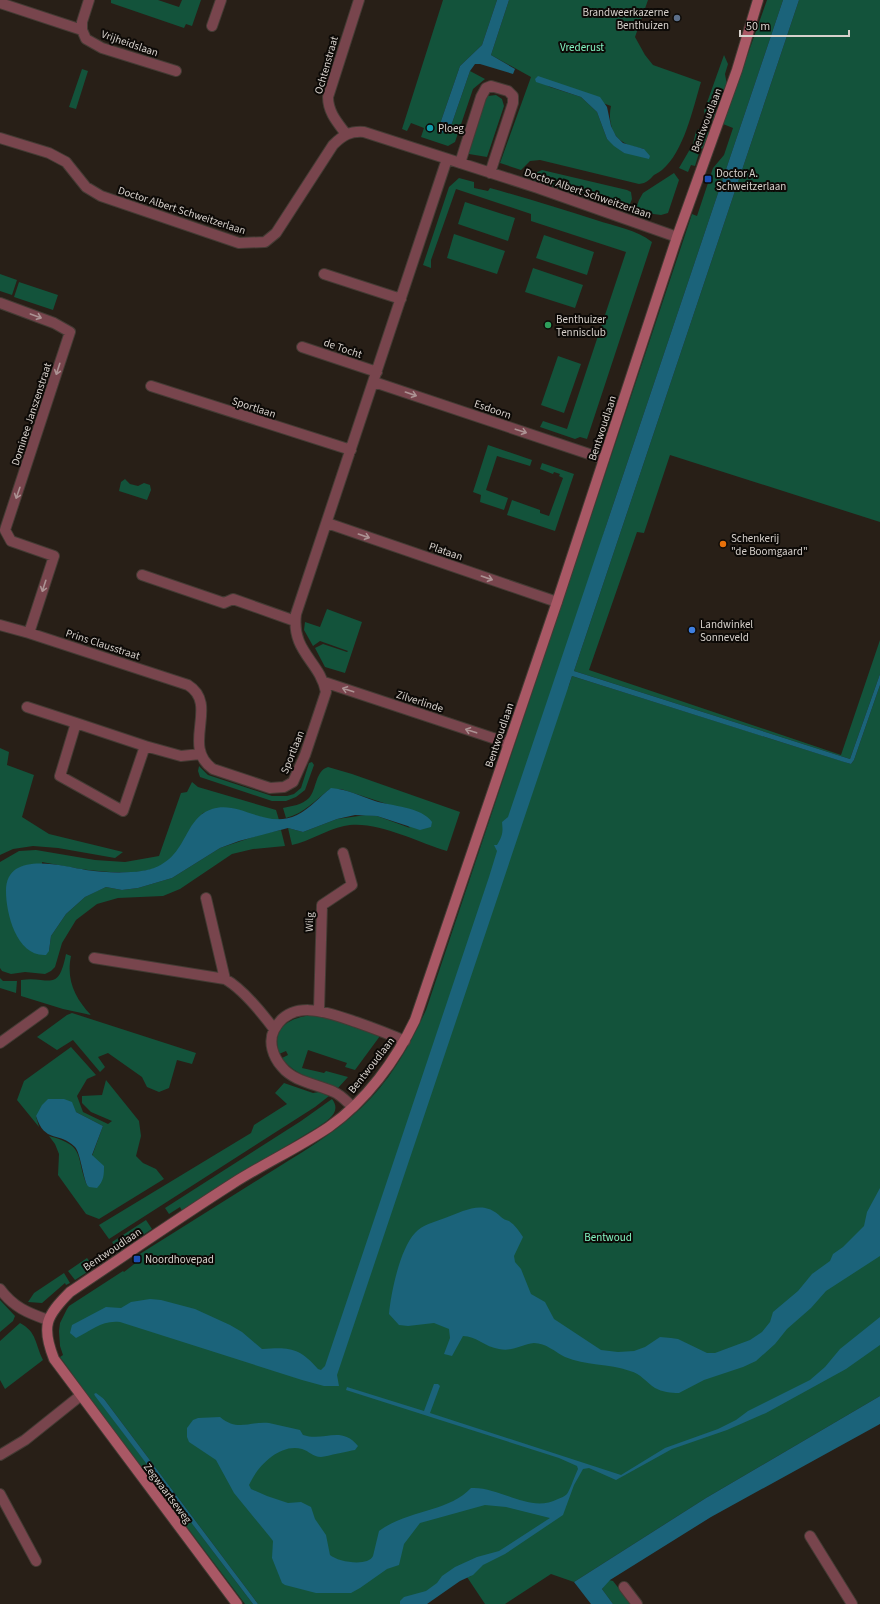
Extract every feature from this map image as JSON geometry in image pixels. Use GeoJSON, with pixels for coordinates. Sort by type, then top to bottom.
{"type":"FeatureCollection","features":[{"type":"Feature","properties":{"kind":"main road","name":"Bentwoudlaan"},"geometry":{"type":"LineString","coordinates":[[48,1320],[53,1309],[70,1292],[233,1183],[329,1127],[353,1106],[384,1072],[405,1041],[415,1020],[557,602],[677,237],[725,105],[758,0]]}},
{"type":"Feature","properties":{"kind":"main road","name":"Zegwaartseweg"},"geometry":{"type":"LineString","coordinates":[[48,1320],[46,1334],[54,1359],[80,1396],[237,1604]]}},
{"type":"Feature","properties":{"kind":"street"},"geometry":{"type":"LineString","coordinates":[[0,3],[82,30],[82,22],[89,0]]}},
{"type":"Feature","properties":{"kind":"street"},"geometry":{"type":"LineString","coordinates":[[212,26],[221,0]]}},
{"type":"Feature","properties":{"kind":"street","name":"Ochtenstraat"},"geometry":{"type":"LineString","coordinates":[[346,134],[333,118],[328,104],[328,97],[359,0]]}},
{"type":"Feature","properties":{"kind":"street","name":"Vrijheidslaan"},"geometry":{"type":"LineString","coordinates":[[82,30],[86,39],[102,48],[176,71]]}},
{"type":"Feature","properties":{"kind":"street"},"geometry":{"type":"LineString","coordinates":[[460,163],[481,97],[486,88],[491,86],[508,91],[513,96],[513,103],[490,173]]}},
{"type":"Feature","properties":{"kind":"street","name":"Doctor Albert Schweitzerlaan"},"geometry":{"type":"LineString","coordinates":[[0,138],[49,153],[62,160],[86,187],[101,196],[239,243],[253,244],[265,242],[276,233],[333,145],[346,134],[364,132],[490,173],[677,237]]}},
{"type":"Feature","properties":{"kind":"street"},"geometry":{"type":"LineString","coordinates":[[324,682],[299,643],[295,621],[447,159]]}},
{"type":"Feature","properties":{"kind":"street"},"geometry":{"type":"LineString","coordinates":[[324,274],[401,299]]}},
{"type":"Feature","properties":{"kind":"street","name":"Dominee Janszenstraat"},"geometry":{"type":"LineString","coordinates":[[0,303],[54,323],[70,332],[5,530],[10,541],[54,556],[29,632]]}},
{"type":"Feature","properties":{"kind":"street","name":"de Tocht"},"geometry":{"type":"LineString","coordinates":[[302,347],[375,377]]}},
{"type":"Feature","properties":{"kind":"street","name":"Esdoorn"},"geometry":{"type":"LineString","coordinates":[[375,377],[604,459]]}},
{"type":"Feature","properties":{"kind":"street","name":"Sportlaan"},"geometry":{"type":"LineString","coordinates":[[151,386],[351,450]]}},
{"type":"Feature","properties":{"kind":"street","name":"Plataan"},"geometry":{"type":"LineString","coordinates":[[327,523],[557,602]]}},
{"type":"Feature","properties":{"kind":"street"},"geometry":{"type":"LineString","coordinates":[[142,575],[224,604],[233,599],[295,621]]}},
{"type":"Feature","properties":{"kind":"street","name":"Prins Clausstraat"},"geometry":{"type":"LineString","coordinates":[[0,625],[29,632],[178,682],[197,691],[202,704],[199,743],[200,754]]}},
{"type":"Feature","properties":{"kind":"street","name":"Sportlaan"},"geometry":{"type":"LineString","coordinates":[[200,754],[206,764],[214,769],[270,788],[284,787],[293,782],[305,755],[326,692],[324,682]]}},
{"type":"Feature","properties":{"kind":"street","name":"Zilverlinde"},"geometry":{"type":"LineString","coordinates":[[324,682],[508,743]]}},
{"type":"Feature","properties":{"kind":"street"},"geometry":{"type":"LineString","coordinates":[[27,706],[145,746],[181,756],[200,754]]}},
{"type":"Feature","properties":{"kind":"street"},"geometry":{"type":"LineString","coordinates":[[76,723],[60,776],[123,812],[145,746]]}},
{"type":"Feature","properties":{"kind":"street","name":"Wilg"},"geometry":{"type":"LineString","coordinates":[[319,1010],[322,905],[352,885],[343,853]]}},
{"type":"Feature","properties":{"kind":"street"},"geometry":{"type":"LineString","coordinates":[[206,898],[225,979]]}},
{"type":"Feature","properties":{"kind":"street"},"geometry":{"type":"LineString","coordinates":[[94,958],[225,979],[232,983],[265,1017],[274,1029]]}},
{"type":"Feature","properties":{"kind":"street"},"geometry":{"type":"LineString","coordinates":[[353,1106],[336,1093],[298,1079],[285,1071],[277,1060],[272,1049],[271,1041],[274,1029],[279,1022],[290,1014],[308,1010],[319,1010],[385,1032],[405,1041]]}},
{"type":"Feature","properties":{"kind":"street"},"geometry":{"type":"LineString","coordinates":[[0,1043],[43,1012]]}},
{"type":"Feature","properties":{"kind":"street"},"geometry":{"type":"LineString","coordinates":[[0,1289],[18,1308],[48,1320]]}},
{"type":"Feature","properties":{"kind":"street"},"geometry":{"type":"LineString","coordinates":[[0,1455],[25,1440],[80,1396]]}},
{"type":"Feature","properties":{"kind":"street"},"geometry":{"type":"LineString","coordinates":[[0,1494],[36,1561]]}},
{"type":"Feature","properties":{"kind":"street"},"geometry":{"type":"LineString","coordinates":[[810,1536],[852,1604]]}},
{"type":"Feature","properties":{"kind":"street"},"geometry":{"type":"LineString","coordinates":[[624,1587],[637,1604]]}},
{"type":"Feature","properties":{"kind":"green space"},"geometry":{"type":"Polygon","coordinates":[[[111,0],[158,0],[179,7],[182,0],[201,0],[192,26],[186,24],[184,28],[111,3],[111,0]]]}},
{"type":"Feature","properties":{"kind":"green space"},"geometry":{"type":"Polygon","coordinates":[[[443,0],[497,0],[482,45],[460,66],[437,129],[450,129],[470,71],[485,79],[473,89],[455,142],[448,146],[421,137],[424,128],[411,123],[407,131],[402,129],[443,0]]]}},
{"type":"Feature","properties":{"kind":"green space","name":"Vrederust"},"geometry":{"type":"Polygon","coordinates":[[[509,0],[648,0],[635,37],[645,55],[653,65],[701,82],[687,129],[676,152],[670,162],[662,170],[646,182],[639,184],[540,160],[530,161],[521,170],[500,163],[531,77],[491,55],[509,0]],[[536,79],[550,87],[581,97],[597,112],[607,139],[624,153],[644,149],[625,143],[619,139],[611,126],[611,106],[536,79]]]}},
{"type":"Feature","properties":{"kind":"green space","name":"Bentwoud"},"geometry":{"type":"Polygon","coordinates":[[[767,0],[783,0],[606,526],[596,559],[568,688],[572,676],[851,764],[854,760],[880,685],[880,1396],[706,1498],[574,1582],[551,1574],[505,1604],[485,1604],[467,1577],[471,1576],[466,1567],[408,1604],[258,1604],[104,1399],[94,1394],[253,1604],[245,1604],[60,1357],[63,1355],[60,1346],[60,1323],[69,1306],[123,1271],[124,1272],[138,1261],[135,1257],[339,1127],[361,1108],[381,1086],[398,1062],[413,1036],[426,1010],[692,214],[697,216],[713,168],[724,155],[733,128],[723,124],[767,0]]]}},
{"type":"Feature","properties":{"kind":"green space"},"geometry":{"type":"Polygon","coordinates":[[[799,0],[880,0],[880,522],[670,455],[644,533],[637,532],[589,670],[841,755],[880,640],[880,674],[850,759],[574,671],[799,0]]]}},
{"type":"Feature","properties":{"kind":"green space"},"geometry":{"type":"Polygon","coordinates":[[[724,55],[728,64],[725,74],[727,85],[715,121],[706,118],[704,111],[724,55]]]}},
{"type":"Feature","properties":{"kind":"green space"},"geometry":{"type":"Polygon","coordinates":[[[82,69],[88,71],[76,109],[69,107],[82,69]]]}},
{"type":"Feature","properties":{"kind":"green space"},"geometry":{"type":"Polygon","coordinates":[[[496,95],[502,99],[504,106],[487,157],[469,154],[467,152],[484,102],[488,96],[496,95]]]}},
{"type":"Feature","properties":{"kind":"green space"},"geometry":{"type":"Polygon","coordinates":[[[699,129],[711,133],[707,144],[700,150],[695,166],[691,165],[688,172],[679,168],[693,144],[696,131],[699,129]]]}},
{"type":"Feature","properties":{"kind":"green space"},"geometry":{"type":"Polygon","coordinates":[[[542,170],[627,190],[631,192],[632,199],[627,211],[551,186],[549,188],[530,182],[533,174],[542,170]]]}},
{"type":"Feature","properties":{"kind":"green space"},"geometry":{"type":"Polygon","coordinates":[[[674,173],[679,180],[668,213],[661,215],[646,213],[645,217],[634,214],[643,193],[674,173]]]}},
{"type":"Feature","properties":{"kind":"green space"},"geometry":{"type":"Polygon","coordinates":[[[459,178],[474,182],[474,188],[488,191],[490,188],[543,204],[625,229],[639,234],[652,242],[587,439],[580,437],[575,439],[540,427],[543,421],[567,429],[626,252],[531,221],[531,214],[456,189],[431,260],[431,268],[423,265],[449,187],[459,178]]]}},
{"type":"Feature","properties":{"kind":"green space"},"geometry":{"type":"Polygon","coordinates":[[[465,202],[515,218],[508,241],[458,224],[465,202]]]}},
{"type":"Feature","properties":{"kind":"green space"},"geometry":{"type":"Polygon","coordinates":[[[454,234],[505,251],[497,274],[447,258],[454,234]]]}},
{"type":"Feature","properties":{"kind":"green space"},"geometry":{"type":"Polygon","coordinates":[[[544,235],[594,252],[587,275],[536,258],[544,235]]]}},
{"type":"Feature","properties":{"kind":"green space"},"geometry":{"type":"Polygon","coordinates":[[[533,268],[583,285],[575,308],[525,292],[533,268]]]}},
{"type":"Feature","properties":{"kind":"green space"},"geometry":{"type":"Polygon","coordinates":[[[0,274],[17,280],[12,295],[0,291],[0,274]]]}},
{"type":"Feature","properties":{"kind":"green space"},"geometry":{"type":"Polygon","coordinates":[[[19,282],[58,295],[53,310],[14,297],[19,282]]]}},
{"type":"Feature","properties":{"kind":"green space"},"geometry":{"type":"Polygon","coordinates":[[[558,356],[581,364],[564,413],[541,405],[558,356]]]}},
{"type":"Feature","properties":{"kind":"green space"},"geometry":{"type":"Polygon","coordinates":[[[488,445],[532,460],[530,466],[497,456],[486,490],[508,498],[504,510],[480,502],[481,495],[473,492],[488,445]]]}},
{"type":"Feature","properties":{"kind":"green space"},"geometry":{"type":"Polygon","coordinates":[[[542,463],[574,474],[555,531],[507,515],[512,500],[540,510],[540,513],[549,516],[563,478],[559,476],[560,474],[554,472],[553,474],[540,469],[542,463]]]}},
{"type":"Feature","properties":{"kind":"green space"},"geometry":{"type":"Polygon","coordinates":[[[125,479],[130,484],[138,486],[144,483],[150,485],[151,490],[147,500],[119,491],[121,482],[125,479]]]}},
{"type":"Feature","properties":{"kind":"green space"},"geometry":{"type":"Polygon","coordinates":[[[327,609],[362,622],[345,673],[325,667],[315,648],[323,644],[347,652],[348,651],[320,641],[313,646],[304,630],[305,622],[320,627],[327,609]]]}},
{"type":"Feature","properties":{"kind":"green space"},"geometry":{"type":"Polygon","coordinates":[[[0,748],[9,752],[7,765],[34,775],[22,817],[49,834],[123,852],[115,858],[58,848],[33,846],[13,849],[0,855],[0,748]]]}},
{"type":"Feature","properties":{"kind":"green space"},"geometry":{"type":"Polygon","coordinates":[[[312,762],[314,765],[305,790],[296,797],[286,801],[272,801],[200,777],[198,771],[199,766],[208,775],[272,796],[287,796],[294,794],[301,788],[309,763],[312,762]]]}},
{"type":"Feature","properties":{"kind":"green space"},"geometry":{"type":"Polygon","coordinates":[[[328,767],[460,812],[447,851],[382,828],[356,825],[337,828],[292,845],[288,828],[303,832],[337,819],[366,815],[377,816],[410,828],[390,805],[341,789],[330,789],[304,810],[286,818],[283,808],[300,804],[309,798],[312,794],[318,776],[328,767]]]}},
{"type":"Feature","properties":{"kind":"green space"},"geometry":{"type":"Polygon","coordinates":[[[192,782],[198,787],[276,810],[279,820],[276,821],[226,808],[203,813],[181,847],[170,860],[152,869],[138,872],[104,872],[42,862],[49,951],[51,936],[66,914],[85,897],[97,891],[106,887],[122,890],[138,888],[172,878],[220,848],[262,834],[281,830],[285,846],[253,849],[232,854],[180,889],[163,896],[118,898],[97,904],[76,920],[62,943],[55,967],[51,971],[45,974],[25,972],[11,974],[2,971],[0,968],[0,862],[19,851],[36,850],[95,860],[125,862],[159,856],[181,793],[187,792],[192,782]]]}},
{"type":"Feature","properties":{"kind":"green space"},"geometry":{"type":"Polygon","coordinates":[[[66,954],[71,956],[70,973],[73,988],[80,1002],[91,1015],[63,1009],[21,996],[21,980],[55,979],[63,967],[66,954]]]}},
{"type":"Feature","properties":{"kind":"green space"},"geometry":{"type":"Polygon","coordinates":[[[0,978],[3,981],[17,981],[16,993],[0,988],[0,978]]]}},
{"type":"Feature","properties":{"kind":"green space"},"geometry":{"type":"Polygon","coordinates":[[[72,1013],[196,1053],[192,1064],[177,1060],[169,1088],[159,1092],[147,1087],[142,1077],[108,1053],[98,1057],[105,1067],[100,1072],[73,1040],[57,1050],[37,1037],[72,1013]]]}},
{"type":"Feature","properties":{"kind":"green space"},"geometry":{"type":"Polygon","coordinates":[[[314,1015],[326,1017],[380,1036],[355,1070],[345,1067],[347,1063],[308,1050],[302,1068],[324,1073],[326,1071],[348,1077],[338,1088],[314,1080],[293,1069],[282,1058],[288,1055],[286,1051],[279,1054],[277,1045],[278,1037],[280,1030],[284,1025],[297,1018],[314,1015]]]}},
{"type":"Feature","properties":{"kind":"green space"},"geometry":{"type":"Polygon","coordinates":[[[71,1047],[96,1075],[87,1079],[77,1096],[83,1112],[108,1124],[112,1121],[91,1112],[82,1103],[82,1096],[102,1095],[106,1080],[139,1121],[141,1136],[136,1156],[143,1163],[156,1169],[164,1179],[99,1219],[86,1214],[58,1175],[59,1154],[55,1144],[49,1136],[61,1140],[74,1148],[87,1185],[98,1163],[92,1156],[103,1126],[76,1112],[36,1116],[39,1127],[17,1100],[24,1081],[71,1047]]]}},
{"type":"Feature","properties":{"kind":"green space"},"geometry":{"type":"Polygon","coordinates":[[[284,1083],[313,1093],[319,1092],[329,1096],[315,1107],[109,1239],[99,1225],[251,1133],[254,1125],[287,1104],[275,1093],[284,1083]]]}},
{"type":"Feature","properties":{"kind":"green space"},"geometry":{"type":"Polygon","coordinates":[[[332,1099],[335,1104],[335,1112],[322,1124],[218,1187],[182,1211],[180,1207],[169,1214],[165,1208],[301,1121],[332,1099]]]}},
{"type":"Feature","properties":{"kind":"green space"},"geometry":{"type":"Polygon","coordinates":[[[146,1220],[152,1229],[119,1251],[117,1250],[112,1242],[146,1220]]]}},
{"type":"Feature","properties":{"kind":"green space"},"geometry":{"type":"Polygon","coordinates":[[[87,1258],[93,1266],[92,1269],[75,1280],[68,1271],[87,1258]]]}},
{"type":"Feature","properties":{"kind":"green space"},"geometry":{"type":"Polygon","coordinates":[[[64,1273],[70,1283],[66,1285],[65,1283],[42,1303],[28,1302],[34,1293],[64,1273]]]}},
{"type":"Feature","properties":{"kind":"green space"},"geometry":{"type":"Polygon","coordinates":[[[0,1300],[15,1316],[13,1321],[0,1332],[0,1300]]]}},
{"type":"Feature","properties":{"kind":"green space"},"geometry":{"type":"Polygon","coordinates":[[[20,1323],[33,1334],[43,1360],[5,1389],[0,1380],[0,1341],[20,1323]]]}},
{"type":"Feature","properties":{"kind":"green space"},"geometry":{"type":"Polygon","coordinates":[[[609,1580],[613,1581],[631,1604],[613,1604],[602,1589],[609,1580]]]}},
{"type":"Feature","properties":{"kind":"water"},"geometry":{"type":"Polygon","coordinates":[[[497,0],[509,0],[491,55],[515,69],[513,74],[480,64],[475,64],[470,71],[450,129],[446,132],[439,133],[437,129],[460,66],[482,45],[497,0]]]}},
{"type":"Feature","properties":{"kind":"water"},"geometry":{"type":"Polygon","coordinates":[[[783,0],[799,0],[574,671],[850,759],[880,674],[880,685],[854,760],[851,764],[844,762],[572,676],[337,1375],[339,1386],[324,1386],[302,1380],[120,1322],[102,1324],[76,1338],[70,1333],[72,1325],[106,1307],[121,1308],[131,1302],[150,1299],[161,1300],[195,1309],[230,1325],[242,1332],[262,1349],[279,1348],[293,1350],[305,1356],[318,1369],[321,1370],[325,1366],[489,877],[497,851],[494,845],[497,845],[501,836],[502,822],[508,817],[783,0]]]}},
{"type":"Feature","properties":{"kind":"water"},"geometry":{"type":"Polygon","coordinates":[[[538,76],[600,97],[607,107],[611,126],[616,136],[623,143],[644,149],[650,156],[649,159],[624,153],[614,146],[607,139],[597,112],[581,97],[536,82],[535,79],[538,76]]]}},
{"type":"Feature","properties":{"kind":"water"},"geometry":{"type":"Polygon","coordinates":[[[331,788],[343,790],[375,801],[414,810],[427,817],[432,822],[431,827],[420,830],[377,816],[355,815],[337,819],[303,832],[288,828],[239,841],[220,848],[172,878],[138,888],[122,890],[106,887],[85,897],[66,914],[51,936],[49,951],[46,955],[36,954],[28,949],[21,942],[15,932],[8,911],[6,891],[8,878],[15,870],[25,865],[50,864],[91,871],[114,872],[131,872],[150,869],[164,863],[174,854],[193,823],[201,815],[212,809],[222,807],[233,808],[264,817],[286,819],[297,815],[311,806],[331,788]]]}},
{"type":"Feature","properties":{"kind":"water"},"geometry":{"type":"Polygon","coordinates":[[[48,1099],[64,1099],[72,1102],[76,1112],[103,1126],[92,1155],[104,1166],[104,1175],[97,1188],[89,1187],[87,1185],[75,1147],[63,1139],[48,1134],[40,1125],[36,1116],[42,1105],[48,1099]]]}},
{"type":"Feature","properties":{"kind":"water"},"geometry":{"type":"Polygon","coordinates":[[[880,1188],[880,1256],[826,1291],[811,1308],[787,1329],[775,1344],[756,1361],[704,1380],[679,1393],[667,1392],[658,1389],[634,1372],[622,1368],[573,1360],[538,1343],[504,1350],[494,1348],[468,1336],[463,1336],[452,1356],[444,1354],[450,1338],[449,1329],[434,1323],[408,1326],[399,1325],[389,1314],[397,1271],[405,1249],[415,1233],[433,1222],[467,1210],[481,1208],[494,1212],[509,1221],[515,1226],[523,1237],[514,1256],[515,1262],[521,1269],[531,1294],[545,1302],[554,1319],[601,1350],[618,1352],[634,1351],[645,1347],[660,1337],[678,1339],[707,1353],[715,1353],[750,1340],[762,1332],[770,1322],[773,1312],[798,1291],[812,1274],[830,1261],[833,1254],[843,1247],[864,1226],[867,1212],[880,1188]]]}},
{"type":"Feature","properties":{"kind":"water"},"geometry":{"type":"Polygon","coordinates":[[[880,1317],[880,1345],[846,1369],[766,1413],[727,1430],[672,1449],[616,1480],[589,1468],[583,1469],[574,1485],[563,1515],[505,1554],[483,1565],[473,1575],[460,1581],[427,1604],[400,1604],[400,1601],[404,1597],[426,1591],[437,1583],[442,1576],[455,1567],[477,1557],[499,1551],[550,1518],[506,1507],[485,1505],[420,1523],[404,1544],[399,1565],[387,1569],[351,1593],[316,1593],[282,1583],[272,1558],[273,1541],[234,1493],[216,1460],[189,1442],[187,1437],[187,1428],[193,1420],[198,1418],[220,1417],[232,1424],[244,1425],[269,1423],[300,1430],[303,1435],[311,1437],[339,1435],[345,1436],[352,1440],[358,1446],[355,1450],[321,1457],[313,1455],[302,1449],[293,1448],[277,1453],[263,1464],[249,1485],[251,1489],[267,1496],[288,1503],[301,1502],[311,1507],[315,1519],[326,1535],[330,1555],[339,1560],[353,1562],[365,1561],[373,1556],[379,1531],[402,1519],[451,1502],[462,1496],[471,1488],[493,1491],[525,1502],[547,1503],[567,1494],[578,1469],[577,1466],[559,1458],[346,1390],[347,1387],[424,1411],[434,1384],[438,1384],[440,1386],[430,1413],[621,1475],[665,1448],[718,1429],[736,1420],[748,1411],[810,1380],[825,1367],[840,1349],[880,1317]]]}},
{"type":"Feature","properties":{"kind":"water"},"geometry":{"type":"Polygon","coordinates":[[[96,1393],[104,1399],[258,1604],[253,1604],[95,1396],[94,1394],[96,1393]]]}},
{"type":"Feature","properties":{"kind":"water"},"geometry":{"type":"Polygon","coordinates":[[[880,1396],[880,1424],[711,1517],[610,1580],[602,1589],[613,1604],[591,1604],[574,1582],[706,1498],[880,1396]]]}},
{"type":"Feature","properties":{"kind":"place","name":"Brandweerkazerne Benthuizen"},"geometry":{"type":"Point","coordinates":[677,18]}},
{"type":"Feature","properties":{"kind":"place","name":"Ploeg"},"geometry":{"type":"Point","coordinates":[430,128]}},
{"type":"Feature","properties":{"kind":"place","name":"Doctor A. Schweitzerlaan"},"geometry":{"type":"Point","coordinates":[708,179]}},
{"type":"Feature","properties":{"kind":"place","name":"Benthuizer Tennisclub"},"geometry":{"type":"Point","coordinates":[548,325]}},
{"type":"Feature","properties":{"kind":"place","name":"Schenkerij \"de Boomgaard\""},"geometry":{"type":"Point","coordinates":[723,544]}},
{"type":"Feature","properties":{"kind":"place","name":"Landwinkel Sonneveld"},"geometry":{"type":"Point","coordinates":[692,630]}},
{"type":"Feature","properties":{"kind":"place","name":"Noordhovepad"},"geometry":{"type":"Point","coordinates":[137,1259]}}]}
